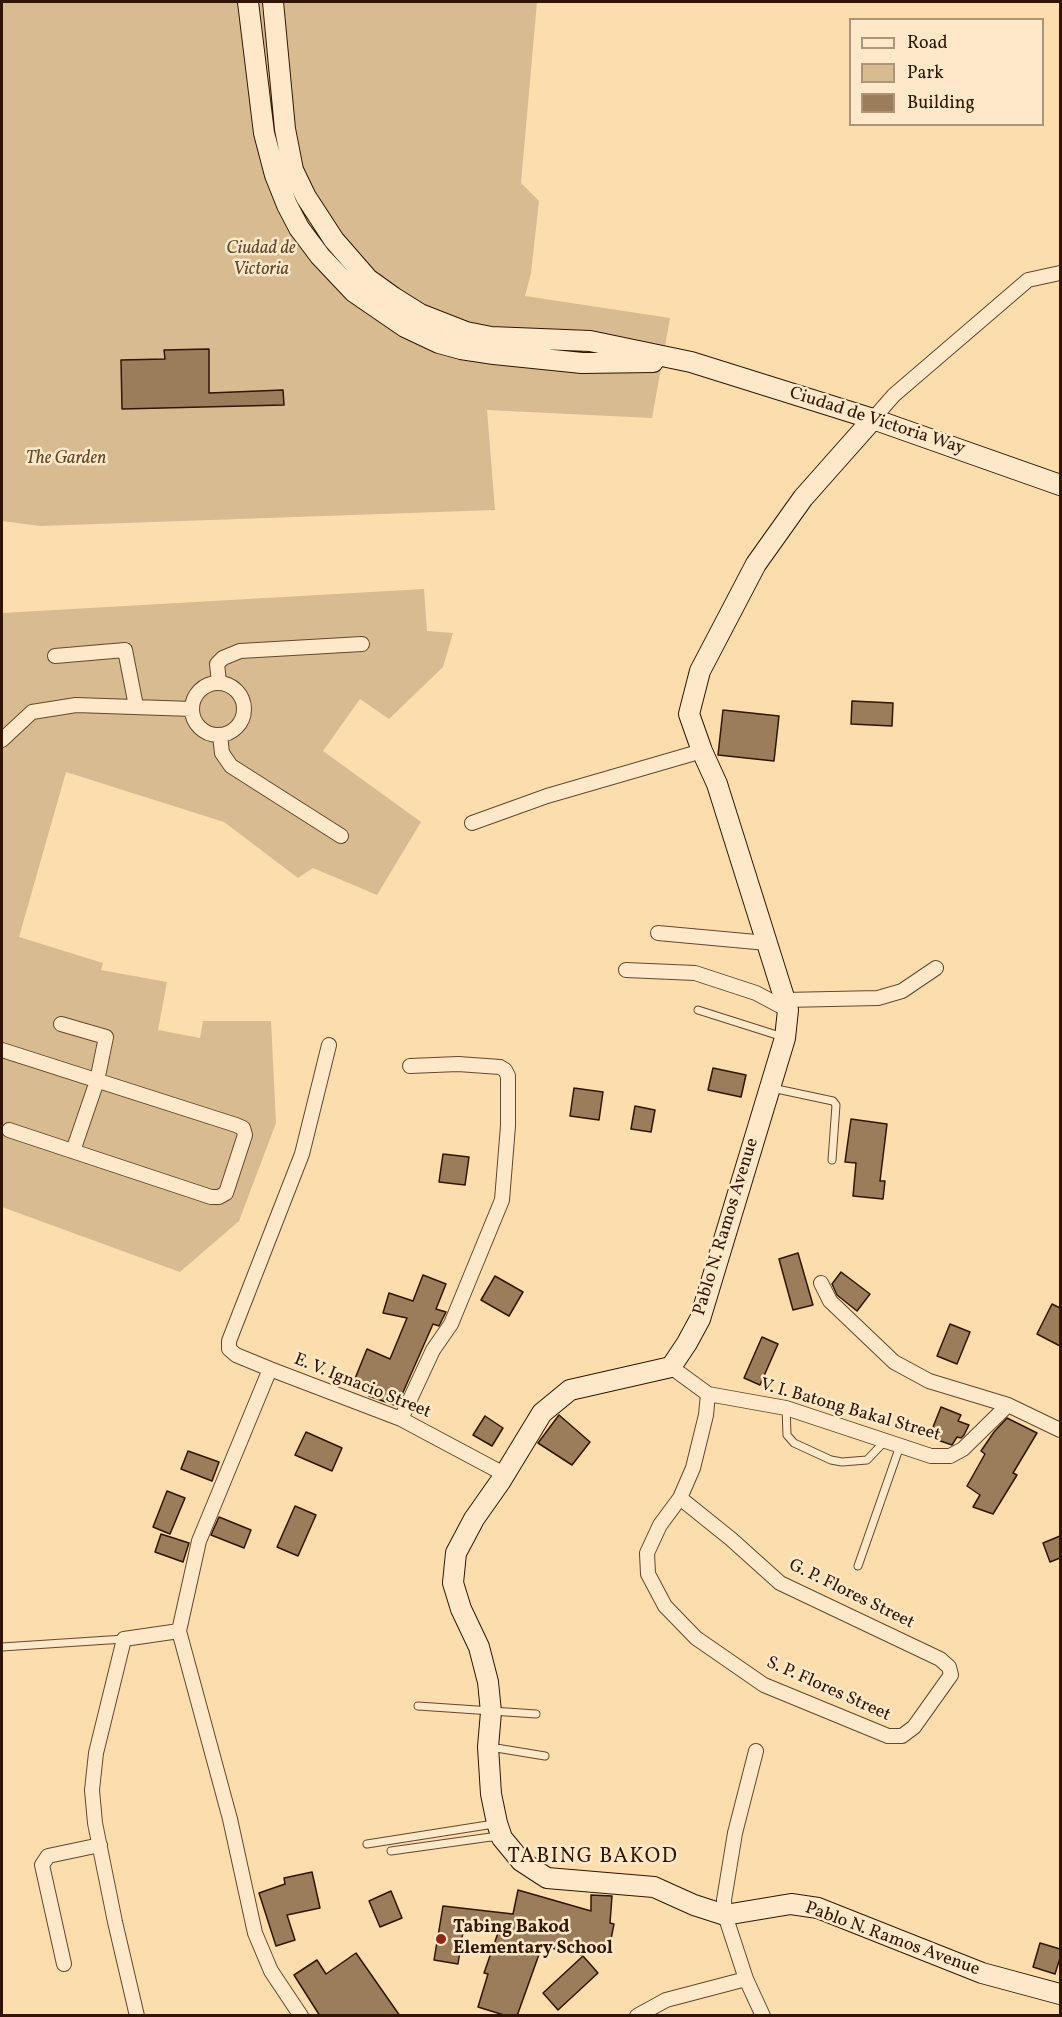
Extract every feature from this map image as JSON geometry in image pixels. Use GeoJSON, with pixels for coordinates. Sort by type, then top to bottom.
{"type":"FeatureCollection","features":[{"type":"Feature","properties":{"kind":"street","name":"Ciudad de Victoria Way"},"geometry":{"type":"LineString","coordinates":[[248,2],[264,134],[275,175],[287,205],[299,228],[320,256],[361,285],[405,327],[439,343],[494,354],[582,363],[692,362],[873,418],[1060,484]]}},
{"type":"Feature","properties":{"kind":"street","name":"Ciudad de Victoria Way"},"geometry":{"type":"LineString","coordinates":[[273,2],[285,129],[293,170],[306,197],[361,285]]}},
{"type":"Feature","properties":{"kind":"street","name":"Pablo N. Ramos Avenue"},"geometry":{"type":"LineString","coordinates":[[1060,273],[1028,280],[894,395],[873,418],[803,498],[756,564],[700,671],[689,714],[717,784],[786,1005],[785,1038],[700,1318],[687,1343],[670,1367],[570,1390],[542,1413],[474,1519],[456,1553],[453,1583],[461,1609],[479,1647],[488,1682],[491,1712],[488,1747],[491,1794],[499,1831],[521,1861],[547,1878],[654,1887],[693,1905],[725,1915],[791,1904],[818,1908],[982,1973],[1060,1994]]}},
{"type":"Feature","properties":{"kind":"street"},"geometry":{"type":"LineString","coordinates":[[219,682],[217,664],[240,651],[362,644]]}},
{"type":"Feature","properties":{"kind":"street"},"geometry":{"type":"LineString","coordinates":[[55,656],[125,650],[136,706]]}},
{"type":"Feature","properties":{"kind":"street"},"geometry":{"type":"LineString","coordinates":[[219,682],[234,688],[243,701],[245,709],[238,726],[231,732],[220,735],[205,732],[198,726],[193,718],[192,709],[197,693],[203,687],[219,682]]}},
{"type":"Feature","properties":{"kind":"street"},"geometry":{"type":"LineString","coordinates":[[2,740],[32,712],[76,705],[192,709]]}},
{"type":"Feature","properties":{"kind":"street"},"geometry":{"type":"LineString","coordinates":[[220,735],[222,753],[231,766],[341,836]]}},
{"type":"Feature","properties":{"kind":"street"},"geometry":{"type":"LineString","coordinates":[[472,823],[547,796],[702,750]]}},
{"type":"Feature","properties":{"kind":"street"},"geometry":{"type":"LineString","coordinates":[[658,933],[767,943]]}},
{"type":"Feature","properties":{"kind":"street"},"geometry":{"type":"LineString","coordinates":[[626,970],[695,973],[786,1005],[879,999],[902,991],[936,968]]}},
{"type":"Feature","properties":{"kind":"street"},"geometry":{"type":"LineString","coordinates":[[61,1024],[106,1037],[97,1080],[73,1151]]}},
{"type":"Feature","properties":{"kind":"street","name":"E. V. Ignacio Street"},"geometry":{"type":"LineString","coordinates":[[328,1045],[302,1154],[229,1341],[229,1349],[236,1355],[270,1369],[401,1419],[504,1474]]}},
{"type":"Feature","properties":{"kind":"street"},"geometry":{"type":"LineString","coordinates":[[2,1050],[236,1125],[243,1128],[245,1135],[226,1193],[219,1197],[212,1197],[9,1130]]}},
{"type":"Feature","properties":{"kind":"street"},"geometry":{"type":"LineString","coordinates":[[401,1419],[433,1350],[451,1324],[502,1200],[508,1126],[508,1076],[500,1066],[458,1064],[410,1066]]}},
{"type":"Feature","properties":{"kind":"street"},"geometry":{"type":"LineString","coordinates":[[821,1283],[830,1301],[894,1362],[940,1385],[1008,1405],[1060,1430]]}},
{"type":"Feature","properties":{"kind":"street","name":"V. I. Batong Bakal Street"},"geometry":{"type":"LineString","coordinates":[[670,1367],[708,1394],[786,1408],[931,1456],[950,1456],[963,1449],[1008,1405]]}},
{"type":"Feature","properties":{"kind":"street"},"geometry":{"type":"LineString","coordinates":[[270,1369],[199,1541],[179,1631],[230,1819],[255,1933],[271,1971],[301,2016]]}},
{"type":"Feature","properties":{"kind":"street","name":"S. P. Flores Street"},"geometry":{"type":"LineString","coordinates":[[708,1394],[706,1415],[693,1468],[680,1498],[660,1525],[647,1553],[648,1574],[665,1606],[696,1638],[764,1685],[888,1736],[902,1736],[914,1727],[951,1675]]}},
{"type":"Feature","properties":{"kind":"street","name":"G. P. Flores Street"},"geometry":{"type":"LineString","coordinates":[[680,1498],[723,1532],[780,1583],[940,1659],[949,1667],[951,1675]]}},
{"type":"Feature","properties":{"kind":"street"},"geometry":{"type":"LineString","coordinates":[[137,2016],[100,1845],[92,1790],[96,1753],[124,1639],[179,1631]]}},
{"type":"Feature","properties":{"kind":"street"},"geometry":{"type":"LineString","coordinates":[[756,1750],[735,1833],[724,1900],[725,1915],[746,1979],[763,2016]]}},
{"type":"Feature","properties":{"kind":"street"},"geometry":{"type":"LineString","coordinates":[[64,1964],[42,1865],[48,1856],[100,1845]]}},
{"type":"Feature","properties":{"kind":"street"},"geometry":{"type":"LineString","coordinates":[[637,2016],[666,2000],[746,1979]]}},
{"type":"Feature","properties":{"kind":"lane"},"geometry":{"type":"LineString","coordinates":[[698,1010],[785,1038]]}},
{"type":"Feature","properties":{"kind":"lane"},"geometry":{"type":"LineString","coordinates":[[770,1088],[833,1101],[836,1105],[832,1160]]}},
{"type":"Feature","properties":{"kind":"lane"},"geometry":{"type":"LineString","coordinates":[[786,1408],[787,1435],[794,1443],[831,1460],[842,1462],[867,1460],[886,1440]]}},
{"type":"Feature","properties":{"kind":"lane"},"geometry":{"type":"LineString","coordinates":[[858,1566],[900,1446]]}},
{"type":"Feature","properties":{"kind":"lane"},"geometry":{"type":"LineString","coordinates":[[2,1647],[124,1639]]}},
{"type":"Feature","properties":{"kind":"lane"},"geometry":{"type":"LineString","coordinates":[[418,1706],[536,1714]]}},
{"type":"Feature","properties":{"kind":"lane"},"geometry":{"type":"LineString","coordinates":[[488,1747],[545,1756]]}},
{"type":"Feature","properties":{"kind":"lane"},"geometry":{"type":"LineString","coordinates":[[367,1844],[499,1831]]}},
{"type":"Feature","properties":{"kind":"lane"},"geometry":{"type":"LineString","coordinates":[[391,1851],[491,1838],[499,1831]]}},
{"type":"Feature","properties":{"kind":"green space","name":"Ciudad de Victoria"},"geometry":{"type":"Polygon","coordinates":[[[2,2],[537,2],[521,183],[539,201],[531,273],[525,296],[670,318],[652,418],[487,410],[495,510],[40,526],[2,521],[2,2]]]}},
{"type":"Feature","properties":{"kind":"green space"},"geometry":{"type":"Polygon","coordinates":[[[424,589],[427,631],[453,633],[443,667],[389,719],[360,699],[323,751],[421,822],[377,895],[313,868],[298,878],[224,822],[66,772],[19,937],[103,963],[101,970],[167,982],[158,1030],[200,1038],[203,1021],[271,1021],[276,1123],[239,1221],[180,1272],[2,1207],[2,613],[424,589]]]}},
{"type":"Feature","properties":{"kind":"building"},"geometry":{"type":"Polygon","coordinates":[[[209,349],[209,393],[283,390],[284,405],[122,409],[121,360],[165,359],[164,350],[209,349]]]}},
{"type":"Feature","properties":{"kind":"building"},"geometry":{"type":"Polygon","coordinates":[[[852,701],[893,703],[892,726],[851,724],[852,701]]]}},
{"type":"Feature","properties":{"kind":"building"},"geometry":{"type":"Polygon","coordinates":[[[723,710],[779,716],[774,761],[718,755],[723,710]]]}},
{"type":"Feature","properties":{"kind":"building"},"geometry":{"type":"Polygon","coordinates":[[[713,1068],[746,1075],[741,1097],[708,1090],[713,1068]]]}},
{"type":"Feature","properties":{"kind":"building"},"geometry":{"type":"Polygon","coordinates":[[[574,1088],[603,1092],[599,1120],[570,1116],[574,1088]]]}},
{"type":"Feature","properties":{"kind":"building"},"geometry":{"type":"Polygon","coordinates":[[[635,1106],[655,1110],[651,1132],[631,1129],[635,1106]]]}},
{"type":"Feature","properties":{"kind":"building"},"geometry":{"type":"Polygon","coordinates":[[[851,1119],[887,1124],[880,1181],[885,1181],[883,1199],[853,1196],[856,1163],[845,1162],[851,1119]]]}},
{"type":"Feature","properties":{"kind":"building"},"geometry":{"type":"Polygon","coordinates":[[[443,1154],[469,1157],[465,1185],[439,1182],[443,1154]]]}},
{"type":"Feature","properties":{"kind":"building"},"geometry":{"type":"Polygon","coordinates":[[[798,1253],[813,1305],[793,1310],[779,1259],[798,1253]]]}},
{"type":"Feature","properties":{"kind":"building"},"geometry":{"type":"Polygon","coordinates":[[[841,1272],[870,1294],[857,1311],[837,1295],[832,1284],[841,1272]]]}},
{"type":"Feature","properties":{"kind":"building"},"geometry":{"type":"Polygon","coordinates":[[[423,1275],[446,1284],[436,1309],[446,1312],[439,1326],[433,1324],[397,1406],[369,1396],[370,1393],[352,1386],[367,1349],[390,1359],[407,1318],[383,1313],[389,1293],[413,1301],[423,1275]]]}},
{"type":"Feature","properties":{"kind":"building"},"geometry":{"type":"Polygon","coordinates":[[[495,1276],[523,1292],[509,1316],[481,1300],[495,1276]]]}},
{"type":"Feature","properties":{"kind":"building"},"geometry":{"type":"Polygon","coordinates":[[[1052,1304],[1060,1308],[1060,1346],[1037,1334],[1052,1304]]]}},
{"type":"Feature","properties":{"kind":"building"},"geometry":{"type":"Polygon","coordinates":[[[950,1324],[970,1332],[957,1364],[937,1356],[950,1324]]]}},
{"type":"Feature","properties":{"kind":"building"},"geometry":{"type":"Polygon","coordinates":[[[762,1337],[778,1344],[760,1385],[744,1378],[762,1337]]]}},
{"type":"Feature","properties":{"kind":"building"},"geometry":{"type":"Polygon","coordinates":[[[941,1407],[961,1415],[958,1421],[969,1425],[964,1435],[961,1438],[957,1437],[952,1445],[929,1437],[941,1407]]]}},
{"type":"Feature","properties":{"kind":"building"},"geometry":{"type":"Polygon","coordinates":[[[559,1415],[590,1442],[572,1465],[538,1443],[559,1415]]]}},
{"type":"Feature","properties":{"kind":"building"},"geometry":{"type":"Polygon","coordinates":[[[485,1416],[503,1428],[492,1446],[473,1435],[485,1416]]]}},
{"type":"Feature","properties":{"kind":"building"},"geometry":{"type":"Polygon","coordinates":[[[1007,1418],[1037,1433],[1013,1473],[1017,1475],[993,1514],[973,1507],[980,1495],[967,1486],[985,1454],[981,1451],[1007,1418]]]}},
{"type":"Feature","properties":{"kind":"building"},"geometry":{"type":"Polygon","coordinates":[[[306,1432],[342,1448],[332,1471],[295,1455],[306,1432]]]}},
{"type":"Feature","properties":{"kind":"building"},"geometry":{"type":"Polygon","coordinates":[[[188,1451],[219,1462],[212,1481],[181,1469],[188,1451]]]}},
{"type":"Feature","properties":{"kind":"building"},"geometry":{"type":"Polygon","coordinates":[[[167,1491],[185,1498],[170,1534],[153,1527],[167,1491]]]}},
{"type":"Feature","properties":{"kind":"building"},"geometry":{"type":"Polygon","coordinates":[[[295,1506],[316,1515],[298,1556],[277,1547],[295,1506]]]}},
{"type":"Feature","properties":{"kind":"building"},"geometry":{"type":"Polygon","coordinates":[[[219,1517],[251,1530],[244,1548],[211,1535],[219,1517]]]}},
{"type":"Feature","properties":{"kind":"building"},"geometry":{"type":"Polygon","coordinates":[[[161,1534],[189,1543],[183,1562],[155,1552],[161,1534]]]}},
{"type":"Feature","properties":{"kind":"building"},"geometry":{"type":"Polygon","coordinates":[[[1060,1536],[1060,1558],[1050,1562],[1043,1543],[1060,1536]]]}},
{"type":"Feature","properties":{"kind":"building"},"geometry":{"type":"Polygon","coordinates":[[[312,1872],[320,1908],[287,1915],[295,1940],[276,1946],[259,1893],[285,1884],[284,1878],[312,1872]]]}},
{"type":"Feature","properties":{"kind":"building"},"geometry":{"type":"Polygon","coordinates":[[[518,1890],[591,1911],[591,1895],[612,1896],[610,1923],[614,1924],[608,1954],[574,1946],[582,1955],[542,1946],[517,2016],[507,2016],[478,2007],[488,1974],[484,1973],[499,1930],[464,1925],[458,1964],[434,1960],[443,1906],[513,1914],[518,1890]]]}},
{"type":"Feature","properties":{"kind":"building"},"geometry":{"type":"Polygon","coordinates":[[[391,1891],[402,1918],[380,1927],[369,1901],[391,1891]]]}},
{"type":"Feature","properties":{"kind":"building"},"geometry":{"type":"Polygon","coordinates":[[[1040,1943],[1060,1949],[1055,1974],[1033,1967],[1040,1943]]]}},
{"type":"Feature","properties":{"kind":"building"},"geometry":{"type":"Polygon","coordinates":[[[356,1953],[400,2016],[320,2016],[294,1975],[317,1960],[326,1974],[356,1953]]]}},
{"type":"Feature","properties":{"kind":"building"},"geometry":{"type":"Polygon","coordinates":[[[583,1956],[598,1973],[558,2010],[543,1993],[583,1956]]]}},
{"type":"Feature","properties":{"kind":"place","name":"Tabing Bakod Elementary School"},"geometry":{"type":"Point","coordinates":[441,1939]}},
{"type":"Feature","properties":{"kind":"district","name":"TABING BAKOD"},"geometry":{"type":"Point","coordinates":[593,1858]}},
{"type":"Feature","properties":{"kind":"park label","name":"The Garden"},"geometry":{"type":"Point","coordinates":[66,460]}}]}
